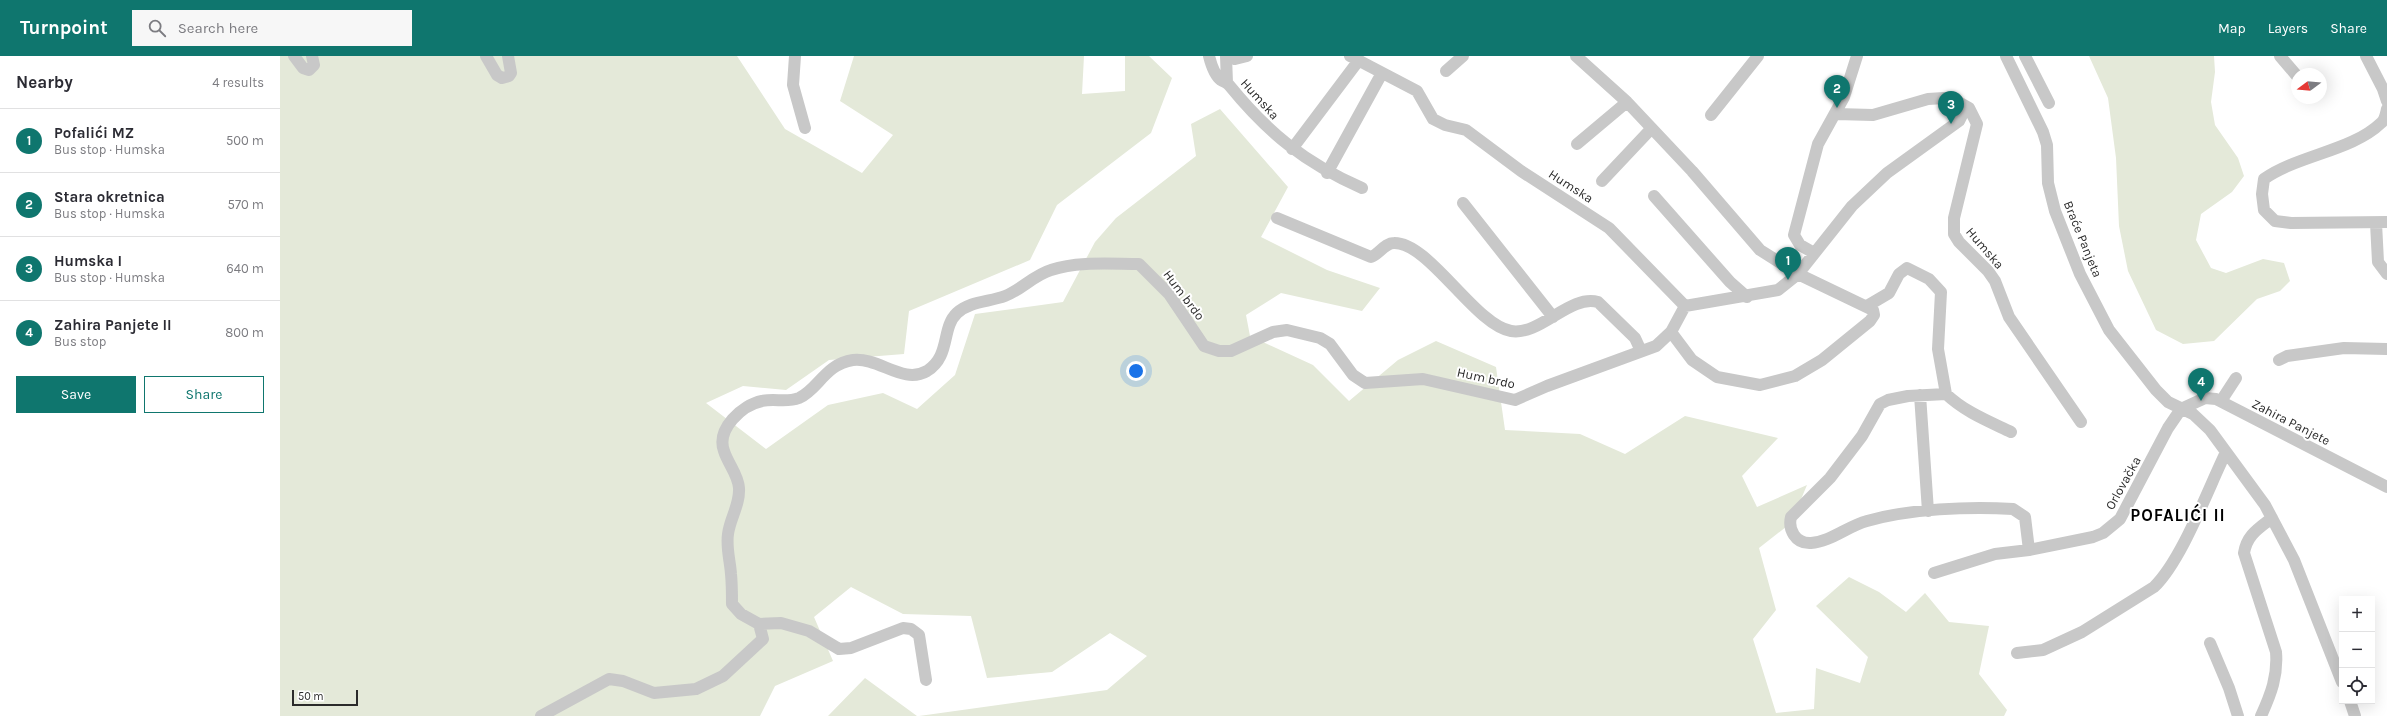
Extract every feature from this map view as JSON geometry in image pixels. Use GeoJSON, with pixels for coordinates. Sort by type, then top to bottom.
{"type":"FeatureCollection","features":[{"type":"Feature","properties":{"kind":"street"},"geometry":{"type":"LineString","coordinates":[[294,56],[303,68],[309,70],[314,66],[312,56]]}},
{"type":"Feature","properties":{"kind":"street"},"geometry":{"type":"LineString","coordinates":[[486,56],[497,75],[502,78],[506,78],[511,73],[508,56]]}},
{"type":"Feature","properties":{"kind":"street"},"geometry":{"type":"LineString","coordinates":[[795,56],[793,85],[805,128]]}},
{"type":"Feature","properties":{"kind":"street","name":"Humska"},"geometry":{"type":"LineString","coordinates":[[1208,56],[1216,75],[1227,83],[1251,113],[1292,149],[1327,173],[1362,188]]}},
{"type":"Feature","properties":{"kind":"street"},"geometry":{"type":"LineString","coordinates":[[1231,57],[1247,56]]}},
{"type":"Feature","properties":{"kind":"street"},"geometry":{"type":"LineString","coordinates":[[1446,71],[1463,56]]}},
{"type":"Feature","properties":{"kind":"street"},"geometry":{"type":"LineString","coordinates":[[1576,56],[1627,102],[1692,171],[1760,250],[1798,274],[1867,306],[1873,310],[1874,315],[1870,321],[1822,360],[1796,376],[1760,386],[1717,377],[1692,360],[1671,332]]}},
{"type":"Feature","properties":{"kind":"street"},"geometry":{"type":"LineString","coordinates":[[1711,115],[1758,56]]}},
{"type":"Feature","properties":{"kind":"street"},"geometry":{"type":"LineString","coordinates":[[1814,253],[1800,245],[1794,235],[1818,144],[1836,114],[1857,56]]}},
{"type":"Feature","properties":{"kind":"street","name":"Braće Panjeta"},"geometry":{"type":"LineString","coordinates":[[2006,56],[2043,132],[2047,145],[2048,183],[2055,211],[2080,274],[2109,330],[2142,374],[2168,402],[2181,409]]}},
{"type":"Feature","properties":{"kind":"street"},"geometry":{"type":"LineString","coordinates":[[2025,56],[2049,103]]}},
{"type":"Feature","properties":{"kind":"street"},"geometry":{"type":"LineString","coordinates":[[2280,56],[2291,69]]}},
{"type":"Feature","properties":{"kind":"street"},"geometry":{"type":"LineString","coordinates":[[2366,56],[2383,89],[2387,101]]}},
{"type":"Feature","properties":{"kind":"street","name":"Humska"},"geometry":{"type":"LineString","coordinates":[[1227,83],[1231,57]]}},
{"type":"Feature","properties":{"kind":"street","name":"Humska"},"geometry":{"type":"LineString","coordinates":[[1292,149],[1354,58],[1417,91],[1433,119],[1445,125],[1466,130],[1521,171],[1609,228],[1685,306]]}},
{"type":"Feature","properties":{"kind":"street"},"geometry":{"type":"LineString","coordinates":[[1327,173],[1382,73]]}},
{"type":"Feature","properties":{"kind":"street","name":"Humska"},"geometry":{"type":"LineString","coordinates":[[1836,114],[1873,115],[1928,99],[1953,99],[1969,108],[1977,124],[1954,218],[1954,234],[1968,252],[1988,271],[1995,280],[2009,317],[2081,422]]}},
{"type":"Feature","properties":{"kind":"street"},"geometry":{"type":"LineString","coordinates":[[1578,144],[1627,102]]}},
{"type":"Feature","properties":{"kind":"street"},"geometry":{"type":"LineString","coordinates":[[1685,306],[1778,290],[1798,274],[1852,206],[1887,173],[1959,121],[1963,113],[1958,103]]}},
{"type":"Feature","properties":{"kind":"street"},"geometry":{"type":"LineString","coordinates":[[2387,109],[2383,122],[2363,136],[2278,169],[2264,180],[2262,194],[2264,210],[2274,220],[2291,223],[2381,222],[2378,262],[2387,274]]}},
{"type":"Feature","properties":{"kind":"street","name":"Humska"},"geometry":{"type":"LineString","coordinates":[[1602,181],[1651,129]]}},
{"type":"Feature","properties":{"kind":"street"},"geometry":{"type":"LineString","coordinates":[[1654,196],[1730,282],[1747,296]]}},
{"type":"Feature","properties":{"kind":"street"},"geometry":{"type":"LineString","coordinates":[[1463,203],[1489,238],[1517,269],[1553,317]]}},
{"type":"Feature","properties":{"kind":"street"},"geometry":{"type":"LineString","coordinates":[[1277,218],[1371,257],[1386,246],[1393,243],[1401,244],[1418,253],[1490,320],[1509,331],[1528,329],[1585,301],[1590,300],[1598,302],[1635,338],[1641,351]]}},
{"type":"Feature","properties":{"kind":"street","name":"Hum brdo"},"geometry":{"type":"LineString","coordinates":[[759,624],[741,614],[732,604],[732,575],[727,548],[728,532],[737,506],[739,487],[733,468],[724,452],[721,438],[728,425],[753,404],[765,400],[786,402],[801,397],[832,368],[852,360],[868,360],[906,375],[915,376],[927,371],[938,362],[946,345],[951,322],[960,311],[971,304],[1005,296],[1052,270],[1073,266],[1139,264],[1168,294],[1204,346],[1219,351],[1231,351],[1273,332],[1287,330],[1320,338],[1330,344],[1353,375],[1365,383],[1423,379],[1515,400],[1547,386],[1656,346],[1671,332],[1685,306]]}},
{"type":"Feature","properties":{"kind":"street"},"geometry":{"type":"LineString","coordinates":[[1867,306],[1889,293],[1900,274],[1907,268],[1929,279],[1941,292],[1938,349],[1946,394],[1957,404],[1975,415],[2011,432]]}},
{"type":"Feature","properties":{"kind":"street"},"geometry":{"type":"LineString","coordinates":[[2279,360],[2287,356],[2344,348],[2387,349]]}},
{"type":"Feature","properties":{"kind":"street"},"geometry":{"type":"LineString","coordinates":[[2221,401],[2236,378]]}},
{"type":"Feature","properties":{"kind":"street"},"geometry":{"type":"LineString","coordinates":[[1946,394],[1920,395],[1888,400],[1880,404],[1862,436],[1830,478],[1791,516],[1789,525],[1792,534],[1800,541],[1810,544],[1866,521],[1918,511],[2012,509],[2025,517],[2029,550]]}},
{"type":"Feature","properties":{"kind":"street"},"geometry":{"type":"LineString","coordinates":[[1920,395],[1928,511]]}},
{"type":"Feature","properties":{"kind":"street","name":"Zahira Panjete"},"geometry":{"type":"LineString","coordinates":[[2181,409],[2192,402],[2205,398],[2216,398],[2387,487]]}},
{"type":"Feature","properties":{"kind":"street"},"geometry":{"type":"LineString","coordinates":[[2181,409],[2201,421],[2266,505],[2294,560],[2339,674]]}},
{"type":"Feature","properties":{"kind":"street","name":"Orlovačka"},"geometry":{"type":"LineString","coordinates":[[1934,573],[1995,554],[2029,550],[2093,537],[2114,525],[2128,506],[2168,428],[2181,409]]}},
{"type":"Feature","properties":{"kind":"street"},"geometry":{"type":"LineString","coordinates":[[2017,653],[2043,650],[2082,632],[2159,582],[2170,568],[2226,452]]}},
{"type":"Feature","properties":{"kind":"street"},"geometry":{"type":"LineString","coordinates":[[2261,716],[2274,688],[2277,668],[2276,652],[2244,553],[2246,543],[2251,534],[2272,518]]}},
{"type":"Feature","properties":{"kind":"street"},"geometry":{"type":"LineString","coordinates":[[541,716],[609,679],[623,681],[654,693],[696,689],[723,676],[763,639],[759,624],[781,623],[809,631],[839,649],[851,648],[903,628],[911,629],[919,635],[926,680]]}},
{"type":"Feature","properties":{"kind":"street"},"geometry":{"type":"LineString","coordinates":[[2210,643],[2229,688],[2238,716]]}},
{"type":"Feature","properties":{"kind":"street"},"geometry":{"type":"LineString","coordinates":[[2351,704],[2356,716]]}},
{"type":"Feature","properties":{"kind":"green space"},"geometry":{"type":"Polygon","coordinates":[[[280,56],[737,56],[785,129],[862,173],[893,135],[840,101],[854,56],[1084,56],[1082,94],[1125,91],[1125,56],[1149,56],[1172,78],[1151,133],[1057,205],[1030,260],[909,311],[904,354],[829,360],[786,390],[743,386],[706,403],[766,449],[828,405],[883,393],[917,409],[955,375],[975,314],[1063,302],[1095,242],[1116,218],[1196,156],[1191,124],[1220,109],[1288,187],[1261,237],[1327,270],[1380,288],[1362,311],[1281,293],[1246,315],[1250,336],[1313,365],[1349,401],[1398,360],[1436,341],[1496,367],[1505,430],[1580,434],[1625,454],[1685,416],[1778,438],[1742,476],[1757,507],[1807,485],[1791,523],[1759,548],[1776,610],[1753,639],[1776,713],[1814,709],[1816,668],[1860,683],[1868,657],[1816,606],[1849,577],[1879,592],[1906,612],[1925,593],[1949,622],[1989,626],[1979,674],[2007,710],[2004,716],[919,716],[1107,690],[1147,656],[1110,633],[1052,672],[987,678],[971,616],[903,614],[851,587],[814,617],[833,661],[775,686],[760,716],[280,716],[280,56]]]}},
{"type":"Feature","properties":{"kind":"green space"},"geometry":{"type":"Polygon","coordinates":[[[2089,56],[2214,56],[2215,72],[2211,102],[2215,125],[2238,158],[2244,176],[2232,192],[2201,214],[2196,240],[2211,268],[2226,273],[2263,259],[2284,263],[2290,281],[2280,291],[2257,299],[2214,341],[2183,344],[2156,330],[2128,271],[2119,226],[2116,158],[2108,98],[2089,56]]]}},
{"type":"Feature","properties":{"kind":"green space"},"geometry":{"type":"Polygon","coordinates":[[[865,678],[917,716],[828,716],[865,678]]]}},
{"type":"Feature","properties":{"kind":"place","name":"Stara okretnica"},"geometry":{"type":"Point","coordinates":[1837,108]}},
{"type":"Feature","properties":{"kind":"place","name":"Humska I"},"geometry":{"type":"Point","coordinates":[1951,124]}},
{"type":"Feature","properties":{"kind":"place","name":"Pofalići MZ"},"geometry":{"type":"Point","coordinates":[1788,280]}},
{"type":"Feature","properties":{"kind":"place","name":"Zahira Panjete II"},"geometry":{"type":"Point","coordinates":[2201,401]}},
{"type":"Feature","properties":{"kind":"district","name":"POFALIĆI II"},"geometry":{"type":"Point","coordinates":[2178,515]}}]}
